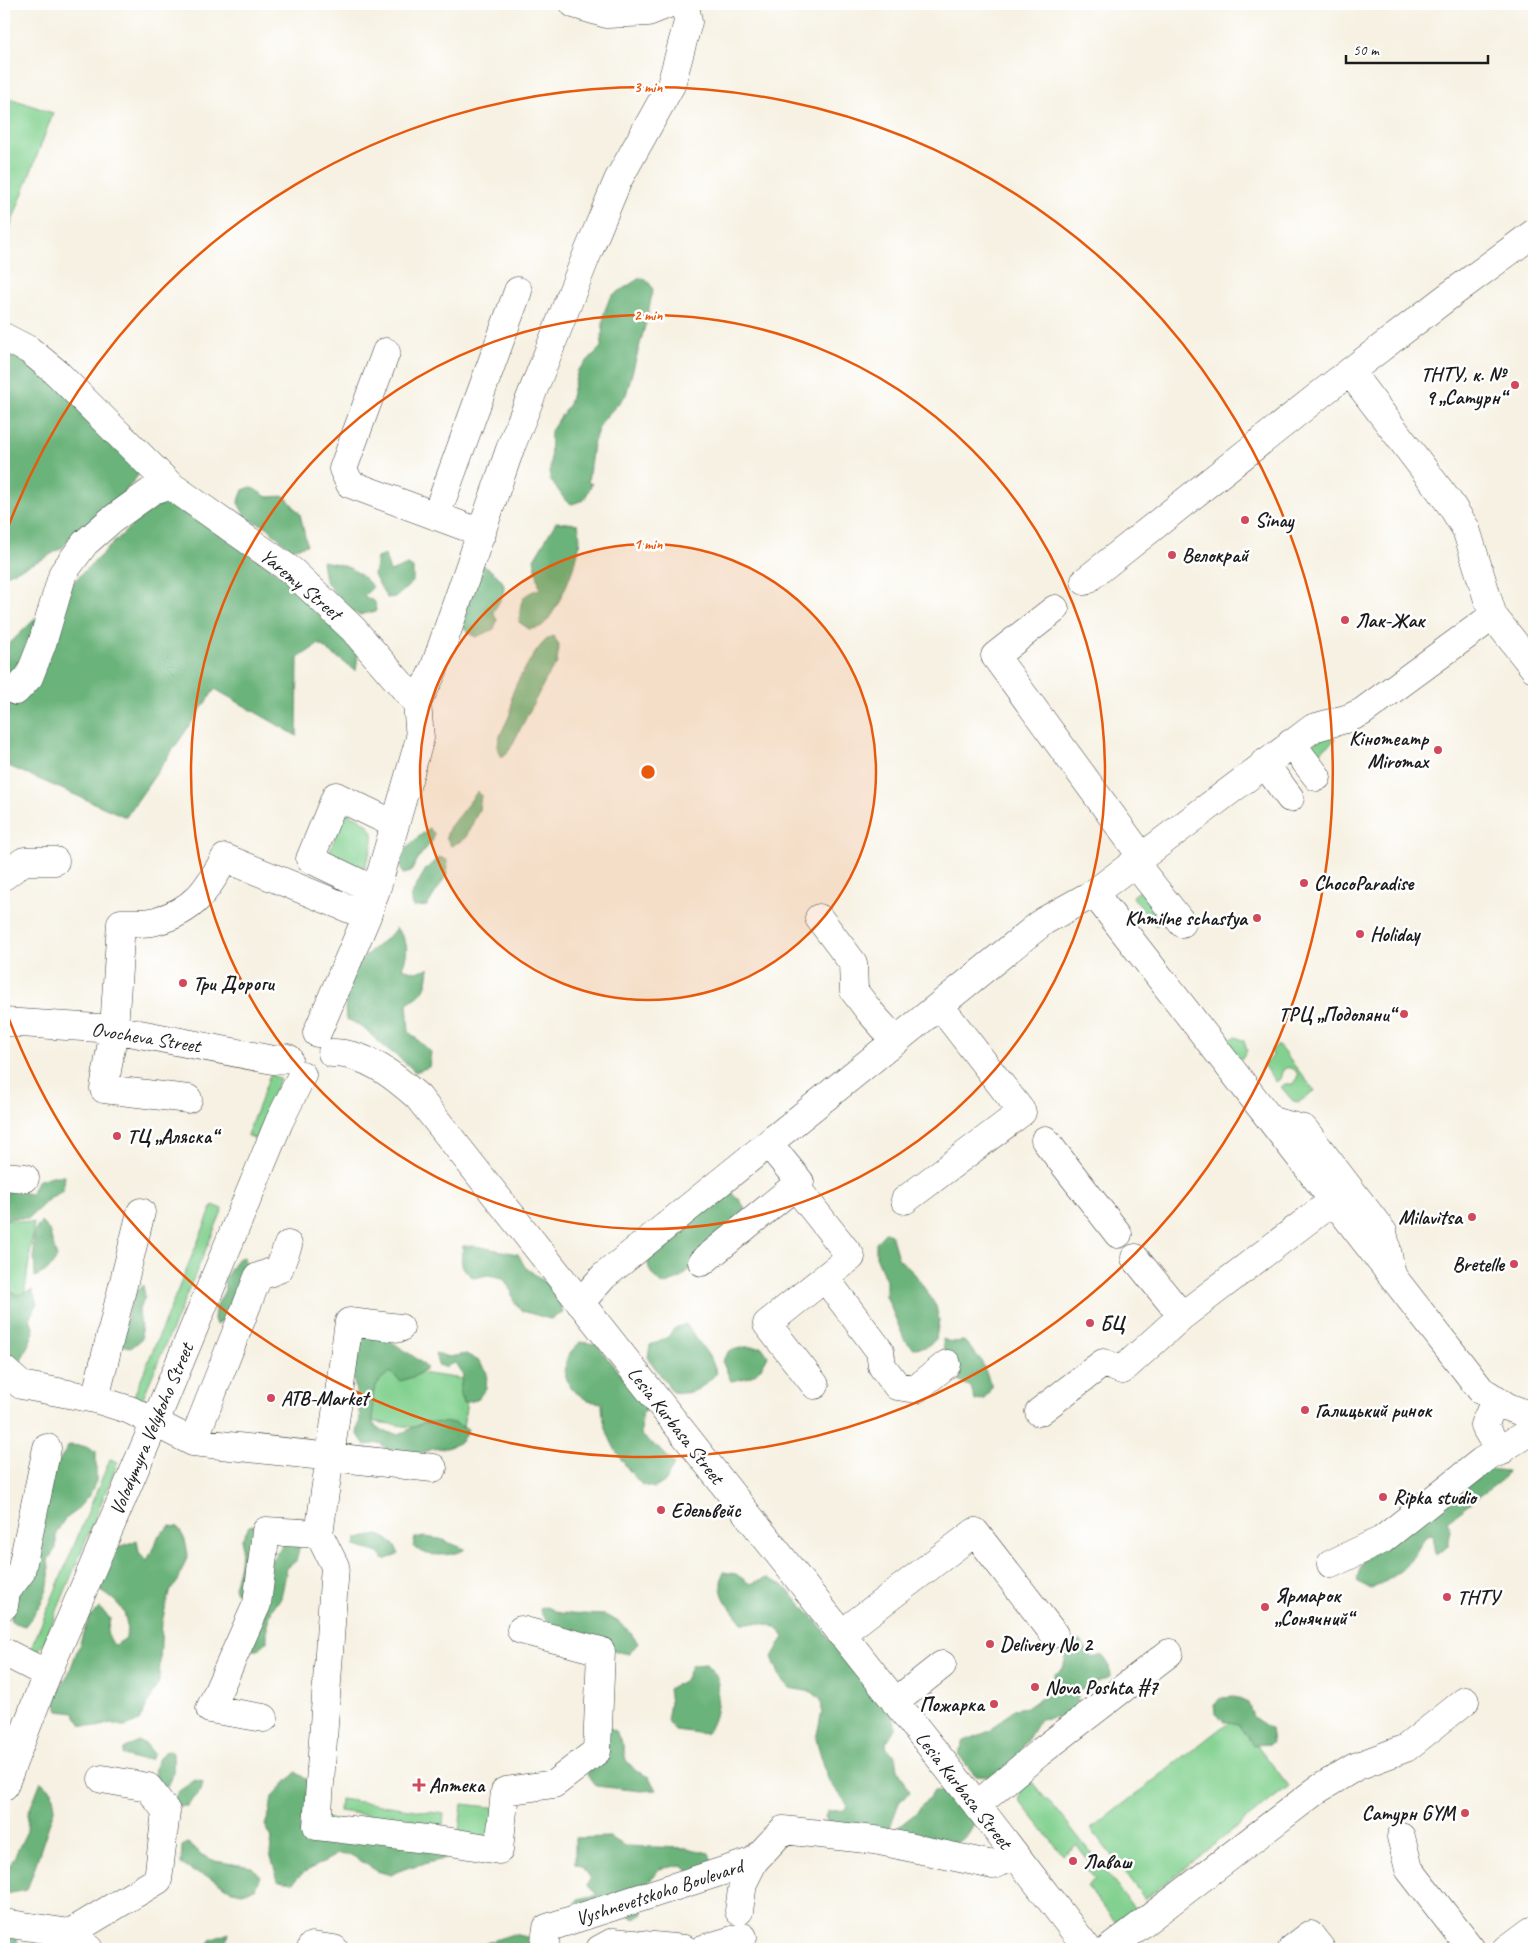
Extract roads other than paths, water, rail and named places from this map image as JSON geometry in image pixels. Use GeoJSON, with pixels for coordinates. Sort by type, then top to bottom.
{"type":"FeatureCollection","features":[{"type":"Feature","properties":{"kind":"street"},"geometry":{"type":"LineString","coordinates":[[574,4],[607,14],[653,7]]}},
{"type":"Feature","properties":{"kind":"street"},"geometry":{"type":"LineString","coordinates":[[325,1043],[309,1031],[300,1033],[293,1038],[288,1046],[295,1066],[310,1076],[319,1074],[326,1069],[330,1062],[325,1043],[377,887],[420,738],[417,703],[434,669],[514,440],[618,180],[671,85],[688,22],[686,4]]}},
{"type":"Feature","properties":{"kind":"street"},"geometry":{"type":"LineString","coordinates":[[1085,580],[1350,372],[1534,233]]}},
{"type":"Feature","properties":{"kind":"street"},"geometry":{"type":"LineString","coordinates":[[436,516],[518,291]]}},
{"type":"Feature","properties":{"kind":"street","name":"Yaremy Street"},"geometry":{"type":"LineString","coordinates":[[4,337],[29,350],[56,372],[170,485],[292,571],[354,629],[417,703]]}},
{"type":"Feature","properties":{"kind":"street"},"geometry":{"type":"LineString","coordinates":[[386,352],[343,469],[350,484],[482,532]]}},
{"type":"Feature","properties":{"kind":"street"},"geometry":{"type":"LineString","coordinates":[[1350,372],[1451,505],[1466,529],[1475,552],[1493,616],[1534,668]]}},
{"type":"Feature","properties":{"kind":"street"},"geometry":{"type":"LineString","coordinates":[[16,691],[28,677],[39,652],[63,573],[85,543],[110,521],[153,490],[170,485]]}},
{"type":"Feature","properties":{"kind":"street"},"geometry":{"type":"LineString","coordinates":[[1055,609],[995,656],[1182,923]]}},
{"type":"Feature","properties":{"kind":"street"},"geometry":{"type":"LineString","coordinates":[[580,1303],[604,1276],[1044,921],[1094,892],[1313,728],[1349,718],[1362,712],[1493,616]]}},
{"type":"Feature","properties":{"kind":"street"},"geometry":{"type":"LineString","coordinates":[[1291,743],[1317,778]]}},
{"type":"Feature","properties":{"kind":"street"},"geometry":{"type":"LineString","coordinates":[[1264,764],[1290,798]]}},
{"type":"Feature","properties":{"kind":"street"},"geometry":{"type":"LineString","coordinates":[[377,887],[362,884],[310,859],[336,796],[394,824]]}},
{"type":"Feature","properties":{"kind":"street"},"geometry":{"type":"LineString","coordinates":[[188,1099],[104,1089],[114,1029],[121,923],[155,922],[186,909],[208,888],[225,858],[367,916]]}},
{"type":"Feature","properties":{"kind":"street"},"geometry":{"type":"LineString","coordinates":[[4,876],[24,861],[55,861]]}},
{"type":"Feature","properties":{"kind":"street"},"geometry":{"type":"LineString","coordinates":[[1094,892],[1481,1390],[1508,1406],[1534,1417]]}},
{"type":"Feature","properties":{"kind":"street"},"geometry":{"type":"LineString","coordinates":[[820,918],[853,963],[854,991],[896,1041]]}},
{"type":"Feature","properties":{"kind":"street"},"geometry":{"type":"LineString","coordinates":[[905,1200],[1022,1112],[940,1006]]}},
{"type":"Feature","properties":{"kind":"street","name":"Ovocheva Street"},"geometry":{"type":"LineString","coordinates":[[4,1022],[114,1029],[295,1066]]}},
{"type":"Feature","properties":{"kind":"street","name":"Lesia Kurbasa Street"},"geometry":{"type":"LineString","coordinates":[[325,1043],[344,1053],[357,1056],[378,1066],[418,1097],[977,1805],[1088,1949]]}},
{"type":"Feature","properties":{"kind":"street","name":"Volodymyra Velykoho Street"},"geometry":{"type":"LineString","coordinates":[[4,1786],[47,1674],[155,1422],[279,1122],[295,1066]]}},
{"type":"Feature","properties":{"kind":"street"},"geometry":{"type":"LineString","coordinates":[[1272,1121],[1304,1129],[1383,1232],[1392,1274]]}},
{"type":"Feature","properties":{"kind":"street"},"geometry":{"type":"LineString","coordinates":[[1045,1140],[1118,1234]]}},
{"type":"Feature","properties":{"kind":"street"},"geometry":{"type":"LineString","coordinates":[[702,1262],[800,1182],[769,1144]]}},
{"type":"Feature","properties":{"kind":"street"},"geometry":{"type":"LineString","coordinates":[[795,1186],[851,1256],[767,1324],[815,1385]]}},
{"type":"Feature","properties":{"kind":"street"},"geometry":{"type":"LineString","coordinates":[[1039,1412],[1103,1363],[1122,1370],[1182,1316],[1333,1201]]}},
{"type":"Feature","properties":{"kind":"street"},"geometry":{"type":"LineString","coordinates":[[95,1400],[141,1212]]}},
{"type":"Feature","properties":{"kind":"street"},"geometry":{"type":"LineString","coordinates":[[193,1442],[258,1277],[279,1270],[288,1245]]}},
{"type":"Feature","properties":{"kind":"street"},"geometry":{"type":"LineString","coordinates":[[1135,1258],[1182,1316]]}},
{"type":"Feature","properties":{"kind":"street"},"geometry":{"type":"LineString","coordinates":[[824,1278],[880,1351],[882,1366],[897,1386],[916,1389],[947,1364]]}},
{"type":"Feature","properties":{"kind":"street"},"geometry":{"type":"LineString","coordinates":[[400,1328],[349,1322],[319,1534],[335,1566],[317,1826],[450,1842],[499,1850],[505,1792],[554,1784],[597,1752],[601,1651],[521,1630]]}},
{"type":"Feature","properties":{"kind":"street"},"geometry":{"type":"LineString","coordinates":[[4,1370],[21,1385],[95,1400],[130,1410],[193,1442],[433,1468]]}},
{"type":"Feature","properties":{"kind":"street"},"geometry":{"type":"LineString","coordinates":[[1496,1399],[1484,1425],[1500,1452]]}},
{"type":"Feature","properties":{"kind":"street"},"geometry":{"type":"LineString","coordinates":[[1331,1564],[1382,1540],[1482,1461],[1500,1452],[1534,1429]]}},
{"type":"Feature","properties":{"kind":"street"},"geometry":{"type":"LineString","coordinates":[[4,1606],[6,1592],[21,1572],[47,1448]]}},
{"type":"Feature","properties":{"kind":"street"},"geometry":{"type":"LineString","coordinates":[[264,1718],[210,1708],[257,1604],[266,1531],[319,1534]]}},
{"type":"Feature","properties":{"kind":"street"},"geometry":{"type":"LineString","coordinates":[[842,1634],[975,1532],[1054,1634]]}},
{"type":"Feature","properties":{"kind":"street"},"geometry":{"type":"LineString","coordinates":[[4,1652],[47,1674]]}},
{"type":"Feature","properties":{"kind":"street"},"geometry":{"type":"LineString","coordinates":[[977,1805],[1039,1753],[1169,1653]]}},
{"type":"Feature","properties":{"kind":"street"},"geometry":{"type":"LineString","coordinates":[[895,1702],[942,1665]]}},
{"type":"Feature","properties":{"kind":"street"},"geometry":{"type":"LineString","coordinates":[[1110,1949],[1317,1790],[1355,1768],[1406,1748],[1465,1701]]}},
{"type":"Feature","properties":{"kind":"street"},"geometry":{"type":"LineString","coordinates":[[4,1922],[79,1941],[158,1880],[166,1811],[148,1787],[102,1779]]}},
{"type":"Feature","properties":{"kind":"street","name":"Vyshnevetskoho Boulevard"},"geometry":{"type":"LineString","coordinates":[[544,1949],[547,1928],[754,1861],[783,1830],[875,1840],[993,1865],[1014,1855]]}},
{"type":"Feature","properties":{"kind":"street"},"geometry":{"type":"LineString","coordinates":[[1402,1837],[1409,1868],[1471,1949]]}},
{"type":"Feature","properties":{"kind":"street"},"geometry":{"type":"LineString","coordinates":[[739,1911],[743,1882],[754,1861]]}},
{"type":"Feature","properties":{"kind":"street"},"geometry":{"type":"LineString","coordinates":[[1507,1949],[1531,1931],[1534,1933]]}},
{"type":"Feature","properties":{"kind":"street"},"geometry":{"type":"LineString","coordinates":[[1292,1949],[1310,1935],[1321,1949]]}},
{"type":"Feature","properties":{"kind":"street"},"geometry":{"type":"LineString","coordinates":[[703,1949],[743,1937]]}},
{"type":"Feature","properties":{"kind":"street"},"geometry":{"type":"LineString","coordinates":[[600,1949],[613,1942],[684,1949]]}},
{"type":"Feature","properties":{"kind":"street"},"geometry":{"type":"LineString","coordinates":[[311,1949],[312,1946],[334,1949]]}},
{"type":"Feature","properties":{"kind":"place","name":"ТНТУ, к. № 9 „Сатурн“"},"geometry":{"type":"Point","coordinates":[1515,385]}},
{"type":"Feature","properties":{"kind":"place","name":"Sinay"},"geometry":{"type":"Point","coordinates":[1245,520]}},
{"type":"Feature","properties":{"kind":"place","name":"Велокрай"},"geometry":{"type":"Point","coordinates":[1172,555]}},
{"type":"Feature","properties":{"kind":"place","name":"Лак-Жак"},"geometry":{"type":"Point","coordinates":[1345,620]}},
{"type":"Feature","properties":{"kind":"place","name":"Кінотеатр Miromax"},"geometry":{"type":"Point","coordinates":[1438,750]}},
{"type":"Feature","properties":{"kind":"place","name":"ChocoParadise"},"geometry":{"type":"Point","coordinates":[1304,883]}},
{"type":"Feature","properties":{"kind":"place","name":"Khmilne schastya"},"geometry":{"type":"Point","coordinates":[1257,918]}},
{"type":"Feature","properties":{"kind":"place","name":"Holiday"},"geometry":{"type":"Point","coordinates":[1360,934]}},
{"type":"Feature","properties":{"kind":"place","name":"Три Дороги"},"geometry":{"type":"Point","coordinates":[183,983]}},
{"type":"Feature","properties":{"kind":"place","name":"ТРЦ „Подоляни“"},"geometry":{"type":"Point","coordinates":[1404,1014]}},
{"type":"Feature","properties":{"kind":"place","name":"ТЦ „Аляска“"},"geometry":{"type":"Point","coordinates":[117,1136]}},
{"type":"Feature","properties":{"kind":"place","name":"Milavitsa"},"geometry":{"type":"Point","coordinates":[1472,1217]}},
{"type":"Feature","properties":{"kind":"place","name":"Bretelle"},"geometry":{"type":"Point","coordinates":[1514,1264]}},
{"type":"Feature","properties":{"kind":"place","name":"БЦ"},"geometry":{"type":"Point","coordinates":[1090,1323]}},
{"type":"Feature","properties":{"kind":"place","name":"ATB-Market"},"geometry":{"type":"Point","coordinates":[271,1398]}},
{"type":"Feature","properties":{"kind":"place","name":"Галицький ринок"},"geometry":{"type":"Point","coordinates":[1305,1410]}},
{"type":"Feature","properties":{"kind":"place","name":"Ripka studio"},"geometry":{"type":"Point","coordinates":[1383,1497]}},
{"type":"Feature","properties":{"kind":"place","name":"Едельвейс"},"geometry":{"type":"Point","coordinates":[661,1510]}},
{"type":"Feature","properties":{"kind":"place","name":"ТНТУ"},"geometry":{"type":"Point","coordinates":[1447,1597]}},
{"type":"Feature","properties":{"kind":"place","name":"Ярмарок „Сонячний“"},"geometry":{"type":"Point","coordinates":[1265,1607]}},
{"type":"Feature","properties":{"kind":"place","name":"Delivery No 2"},"geometry":{"type":"Point","coordinates":[990,1644]}},
{"type":"Feature","properties":{"kind":"place","name":"Nova Poshta #7"},"geometry":{"type":"Point","coordinates":[1035,1687]}},
{"type":"Feature","properties":{"kind":"place","name":"Пожарка"},"geometry":{"type":"Point","coordinates":[994,1704]}},
{"type":"Feature","properties":{"kind":"place","name":"Аптека"},"geometry":{"type":"Point","coordinates":[419,1785]}},
{"type":"Feature","properties":{"kind":"place","name":"Сатурн GYM"},"geometry":{"type":"Point","coordinates":[1465,1813]}},
{"type":"Feature","properties":{"kind":"place","name":"Лаваш"},"geometry":{"type":"Point","coordinates":[1073,1861]}}]}
